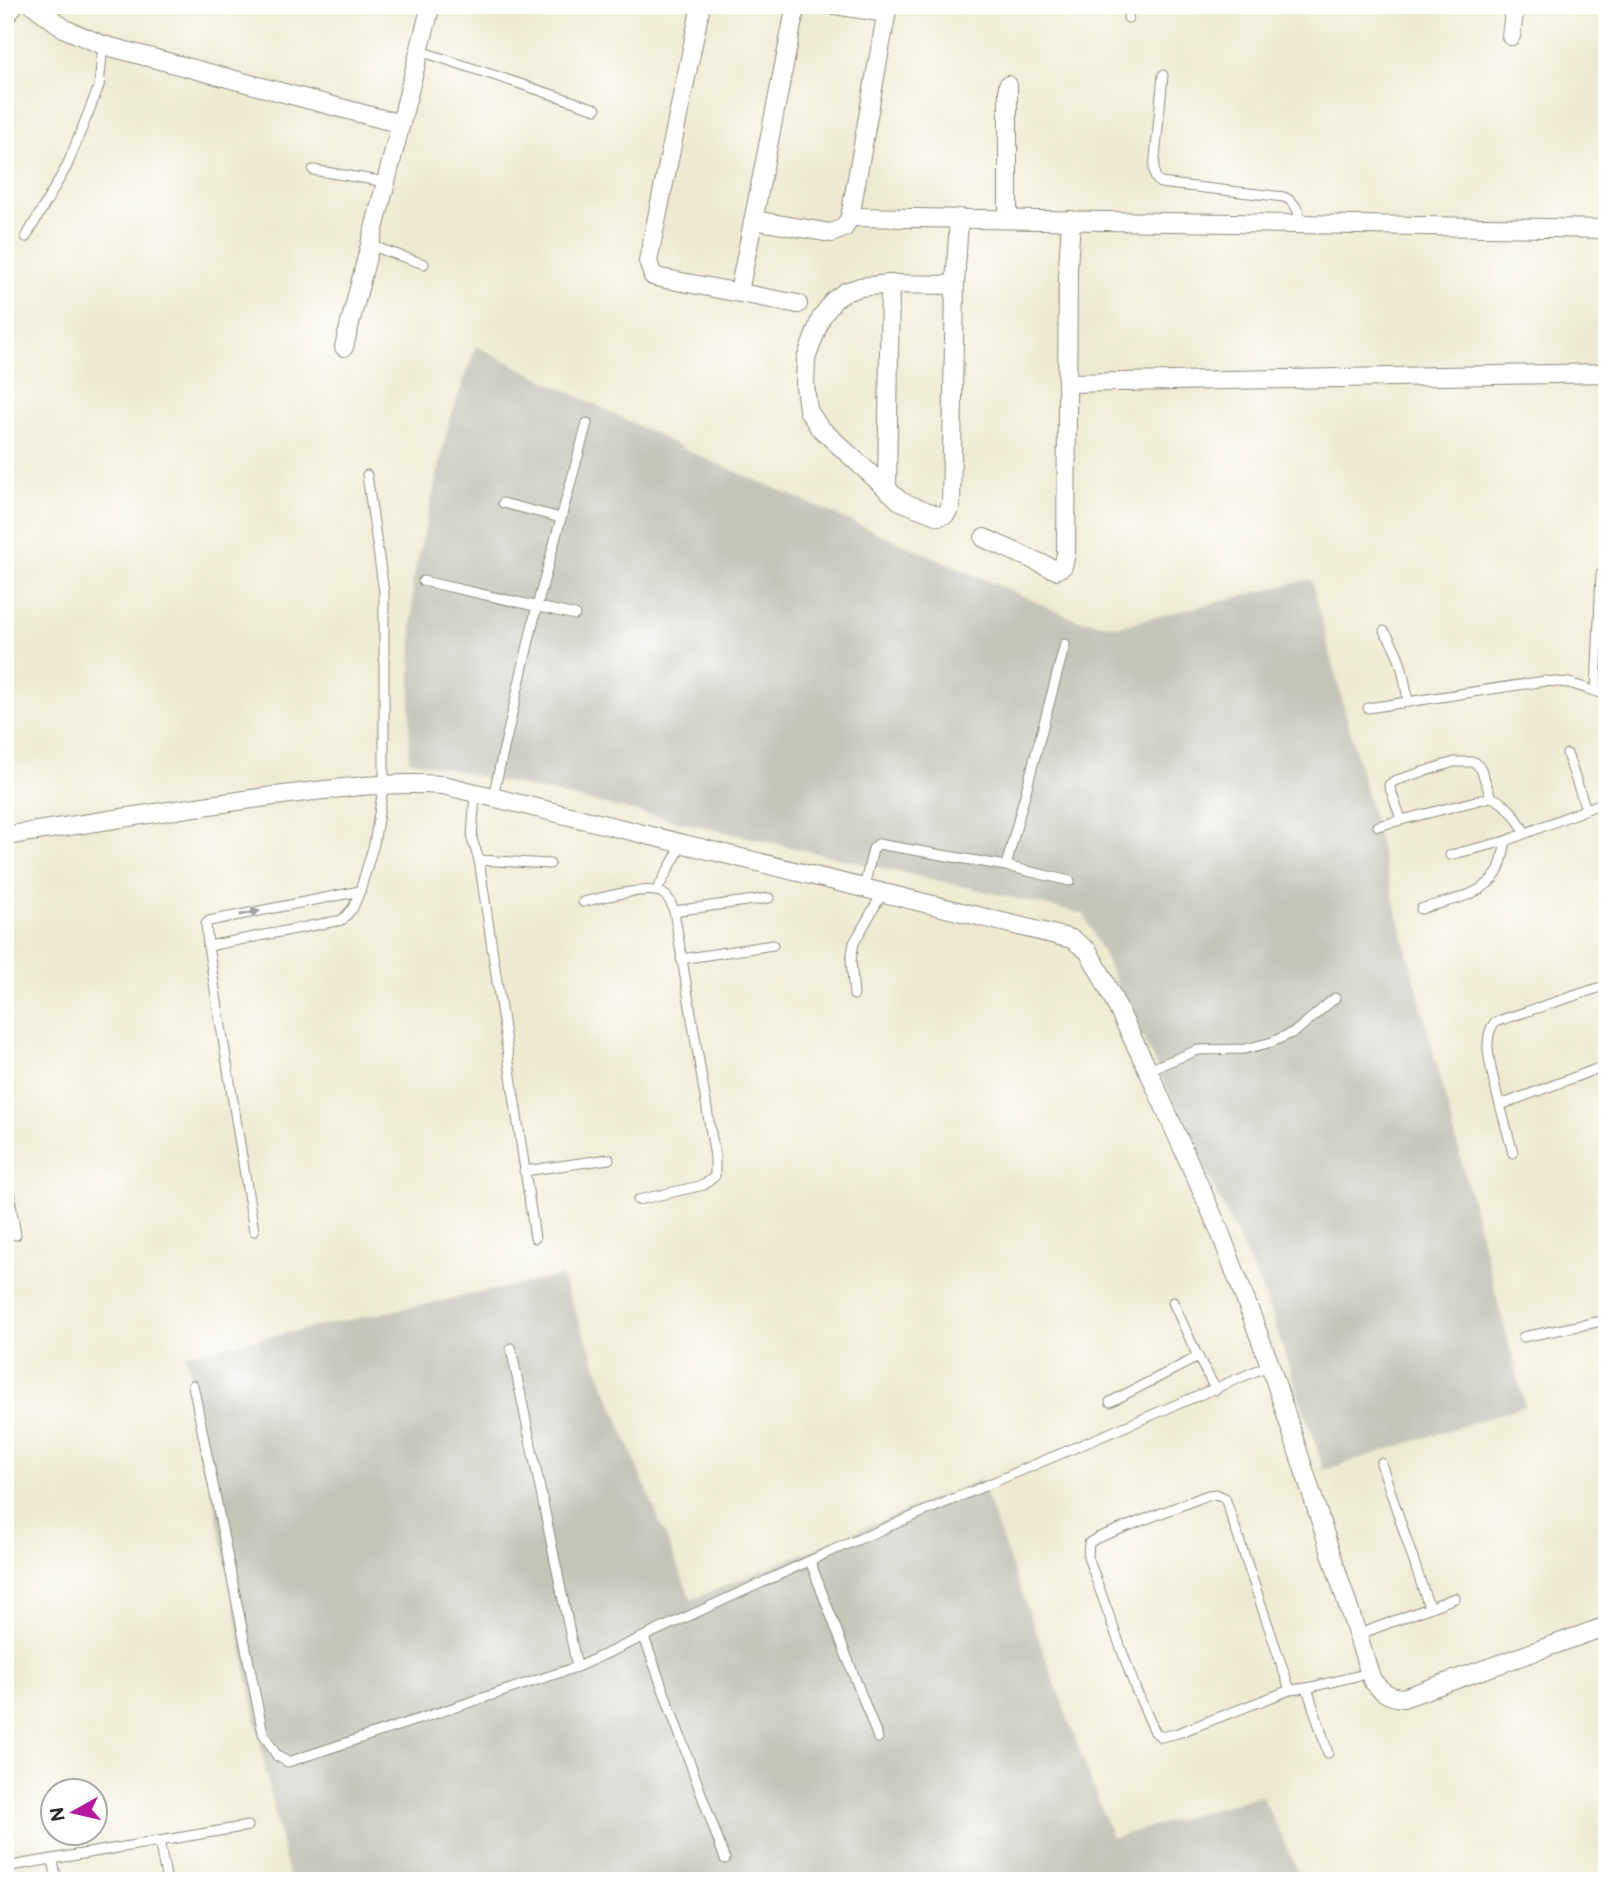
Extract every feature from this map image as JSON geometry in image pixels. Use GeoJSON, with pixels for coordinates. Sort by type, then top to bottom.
{"type":"FeatureCollection","features":[{"type":"Feature","properties":{"kind":"street"},"geometry":{"type":"LineString","coordinates":[[33,5],[65,29],[103,45],[401,124]]}},
{"type":"Feature","properties":{"kind":"street"},"geometry":{"type":"LineString","coordinates":[[344,347],[431,5]]}},
{"type":"Feature","properties":{"kind":"street"},"geometry":{"type":"LineString","coordinates":[[701,5],[648,261],[653,276],[798,304]]}},
{"type":"Feature","properties":{"kind":"street"},"geometry":{"type":"LineString","coordinates":[[739,292],[796,5]]}},
{"type":"Feature","properties":{"kind":"street"},"geometry":{"type":"LineString","coordinates":[[754,220],[831,233],[844,228],[850,217],[887,9],[835,5]]}},
{"type":"Feature","properties":{"kind":"street"},"geometry":{"type":"LineString","coordinates":[[1511,36],[1515,5]]}},
{"type":"Feature","properties":{"kind":"street"},"geometry":{"type":"LineString","coordinates":[[1008,219],[1009,85]]}},
{"type":"Feature","properties":{"kind":"street"},"geometry":{"type":"LineString","coordinates":[[850,217],[1607,229]]}},
{"type":"Feature","properties":{"kind":"street"},"geometry":{"type":"LineString","coordinates":[[955,285],[890,284],[860,287],[845,292],[834,300],[821,318],[806,359],[804,386],[808,410],[819,427],[900,501],[939,516],[946,514],[951,506],[955,285],[959,218]]}},
{"type":"Feature","properties":{"kind":"street"},"geometry":{"type":"LineString","coordinates":[[984,538],[1043,566],[1056,570],[1063,566],[1066,554],[1068,267],[1071,219]]}},
{"type":"Feature","properties":{"kind":"street"},"geometry":{"type":"LineString","coordinates":[[887,488],[890,284]]}},
{"type":"Feature","properties":{"kind":"street"},"geometry":{"type":"LineString","coordinates":[[1067,383],[1607,373]]}},
{"type":"Feature","properties":{"kind":"street"},"geometry":{"type":"LineString","coordinates":[[5,835],[242,800],[384,783],[443,785],[1072,939],[1088,951],[1148,1070],[1220,1232],[1270,1366],[1369,1672],[1382,1692],[1391,1697],[1404,1698],[1607,1626]]}},
{"type":"Feature","properties":{"kind":"lane"},"geometry":{"type":"LineString","coordinates":[[5,25],[20,5]]}},
{"type":"Feature","properties":{"kind":"lane"},"geometry":{"type":"LineString","coordinates":[[1128,18],[1130,5]]}},
{"type":"Feature","properties":{"kind":"lane"},"geometry":{"type":"LineString","coordinates":[[26,237],[67,166],[81,132],[99,86],[103,45]]}},
{"type":"Feature","properties":{"kind":"lane"},"geometry":{"type":"LineString","coordinates":[[420,51],[596,109]]}},
{"type":"Feature","properties":{"kind":"lane"},"geometry":{"type":"LineString","coordinates":[[1163,75],[1154,169],[1155,177],[1160,183],[1284,197],[1293,201],[1297,207],[1301,224]]}},
{"type":"Feature","properties":{"kind":"lane"},"geometry":{"type":"LineString","coordinates":[[313,170],[386,182]]}},
{"type":"Feature","properties":{"kind":"lane"},"geometry":{"type":"LineString","coordinates":[[369,245],[424,264]]}},
{"type":"Feature","properties":{"kind":"lane"},"geometry":{"type":"LineString","coordinates":[[493,796],[537,607],[587,423]]}},
{"type":"Feature","properties":{"kind":"lane"},"geometry":{"type":"LineString","coordinates":[[208,946],[342,920],[354,908],[360,891],[374,844],[384,783],[384,592],[367,475]]}},
{"type":"Feature","properties":{"kind":"lane"},"geometry":{"type":"LineString","coordinates":[[503,503],[561,518]]}},
{"type":"Feature","properties":{"kind":"lane"},"geometry":{"type":"LineString","coordinates":[[1596,690],[1601,574]]}},
{"type":"Feature","properties":{"kind":"lane"},"geometry":{"type":"LineString","coordinates":[[423,580],[575,615]]}},
{"type":"Feature","properties":{"kind":"lane"},"geometry":{"type":"LineString","coordinates":[[1384,631],[1395,645],[1402,662],[1408,702]]}},
{"type":"Feature","properties":{"kind":"lane"},"geometry":{"type":"LineString","coordinates":[[1006,866],[1065,643]]}},
{"type":"Feature","properties":{"kind":"lane"},"geometry":{"type":"LineString","coordinates":[[1368,708],[1545,681],[1569,683],[1607,695]]}},
{"type":"Feature","properties":{"kind":"lane"},"geometry":{"type":"LineString","coordinates":[[1567,754],[1586,809]]}},
{"type":"Feature","properties":{"kind":"lane"},"geometry":{"type":"LineString","coordinates":[[1401,819],[1389,785],[1394,781],[1454,762],[1475,762],[1481,769],[1491,797]]}},
{"type":"Feature","properties":{"kind":"lane"},"geometry":{"type":"LineString","coordinates":[[475,792],[472,839],[479,860],[535,1238]]}},
{"type":"Feature","properties":{"kind":"lane"},"geometry":{"type":"LineString","coordinates":[[1378,826],[1491,797],[1501,801],[1517,816],[1525,833]]}},
{"type":"Feature","properties":{"kind":"lane"},"geometry":{"type":"LineString","coordinates":[[1450,855],[1506,841],[1607,801]]}},
{"type":"Feature","properties":{"kind":"lane"},"geometry":{"type":"LineString","coordinates":[[1421,909],[1475,892],[1488,883],[1497,873],[1506,841]]}},
{"type":"Feature","properties":{"kind":"lane"},"geometry":{"type":"LineString","coordinates":[[657,890],[684,842]]}},
{"type":"Feature","properties":{"kind":"lane"},"geometry":{"type":"LineString","coordinates":[[864,887],[873,849],[878,844],[1006,866],[1070,881]]}},
{"type":"Feature","properties":{"kind":"lane"},"geometry":{"type":"LineString","coordinates":[[479,860],[550,864]]}},
{"type":"Feature","properties":{"kind":"lane"},"geometry":{"type":"LineString","coordinates":[[583,902],[619,894],[657,890],[667,897],[674,911],[715,1157],[715,1176],[704,1185],[638,1200]]}},
{"type":"Feature","properties":{"kind":"lane"},"geometry":{"type":"LineString","coordinates":[[254,1231],[205,928],[209,921],[360,891]]}},
{"type":"Feature","properties":{"kind":"lane"},"geometry":{"type":"LineString","coordinates":[[854,995],[851,960],[854,943],[883,892]]}},
{"type":"Feature","properties":{"kind":"lane"},"geometry":{"type":"LineString","coordinates":[[674,911],[769,898]]}},
{"type":"Feature","properties":{"kind":"lane"},"geometry":{"type":"LineString","coordinates":[[681,959],[773,944]]}},
{"type":"Feature","properties":{"kind":"lane"},"geometry":{"type":"LineString","coordinates":[[1513,1153],[1487,1041],[1489,1030],[1495,1022],[1607,985]]}},
{"type":"Feature","properties":{"kind":"lane"},"geometry":{"type":"LineString","coordinates":[[1148,1070],[1198,1050],[1245,1049],[1272,1042],[1296,1031],[1335,998]]}},
{"type":"Feature","properties":{"kind":"lane"},"geometry":{"type":"LineString","coordinates":[[1499,1101],[1513,1101],[1607,1065]]}},
{"type":"Feature","properties":{"kind":"lane"},"geometry":{"type":"LineString","coordinates":[[524,1171],[609,1159]]}},
{"type":"Feature","properties":{"kind":"lane"},"geometry":{"type":"LineString","coordinates":[[5,1169],[16,1235]]}},
{"type":"Feature","properties":{"kind":"lane"},"geometry":{"type":"LineString","coordinates":[[1173,1303],[1216,1390]]}},
{"type":"Feature","properties":{"kind":"lane"},"geometry":{"type":"LineString","coordinates":[[1523,1337],[1607,1320]]}},
{"type":"Feature","properties":{"kind":"lane"},"geometry":{"type":"LineString","coordinates":[[511,1348],[577,1667]]}},
{"type":"Feature","properties":{"kind":"lane"},"geometry":{"type":"LineString","coordinates":[[1110,1402],[1198,1357]]}},
{"type":"Feature","properties":{"kind":"lane"},"geometry":{"type":"LineString","coordinates":[[193,1385],[263,1733],[277,1756],[288,1762],[577,1667],[810,1561],[1270,1366]]}},
{"type":"Feature","properties":{"kind":"lane"},"geometry":{"type":"LineString","coordinates":[[1381,1463],[1429,1607]]}},
{"type":"Feature","properties":{"kind":"lane"},"geometry":{"type":"LineString","coordinates":[[1290,1690],[1225,1498],[1216,1494],[1208,1495],[1090,1543],[1087,1548],[1088,1557],[1136,1690],[1161,1737],[1290,1690],[1369,1672]]}},
{"type":"Feature","properties":{"kind":"lane"},"geometry":{"type":"LineString","coordinates":[[810,1561],[878,1738]]}},
{"type":"Feature","properties":{"kind":"lane"},"geometry":{"type":"LineString","coordinates":[[1357,1635],[1455,1598]]}},
{"type":"Feature","properties":{"kind":"lane"},"geometry":{"type":"LineString","coordinates":[[644,1637],[725,1859]]}},
{"type":"Feature","properties":{"kind":"lane"},"geometry":{"type":"LineString","coordinates":[[1307,1688],[1328,1753]]}},
{"type":"Feature","properties":{"kind":"lane"},"geometry":{"type":"LineString","coordinates":[[5,1867],[248,1826]]}},
{"type":"Feature","properties":{"kind":"lane"},"geometry":{"type":"LineString","coordinates":[[159,1841],[167,1881]]}},
{"type":"Feature","properties":{"kind":"lane"},"geometry":{"type":"LineString","coordinates":[[53,1860],[57,1881]]}},
{"type":"Feature","properties":{"kind":"shaded area"},"geometry":{"type":"Polygon","coordinates":[[[476,346],[691,452],[1078,620],[1119,626],[1311,579],[1525,1406],[1324,1470],[1264,1293],[1084,914],[409,760],[413,580],[450,419],[476,346]]]}},
{"type":"Feature","properties":{"kind":"shaded area"},"geometry":{"type":"Polygon","coordinates":[[[561,1276],[691,1600],[980,1480],[1112,1838],[1262,1795],[1302,1881],[290,1881],[269,1789],[186,1354],[561,1276]]]}}]}
